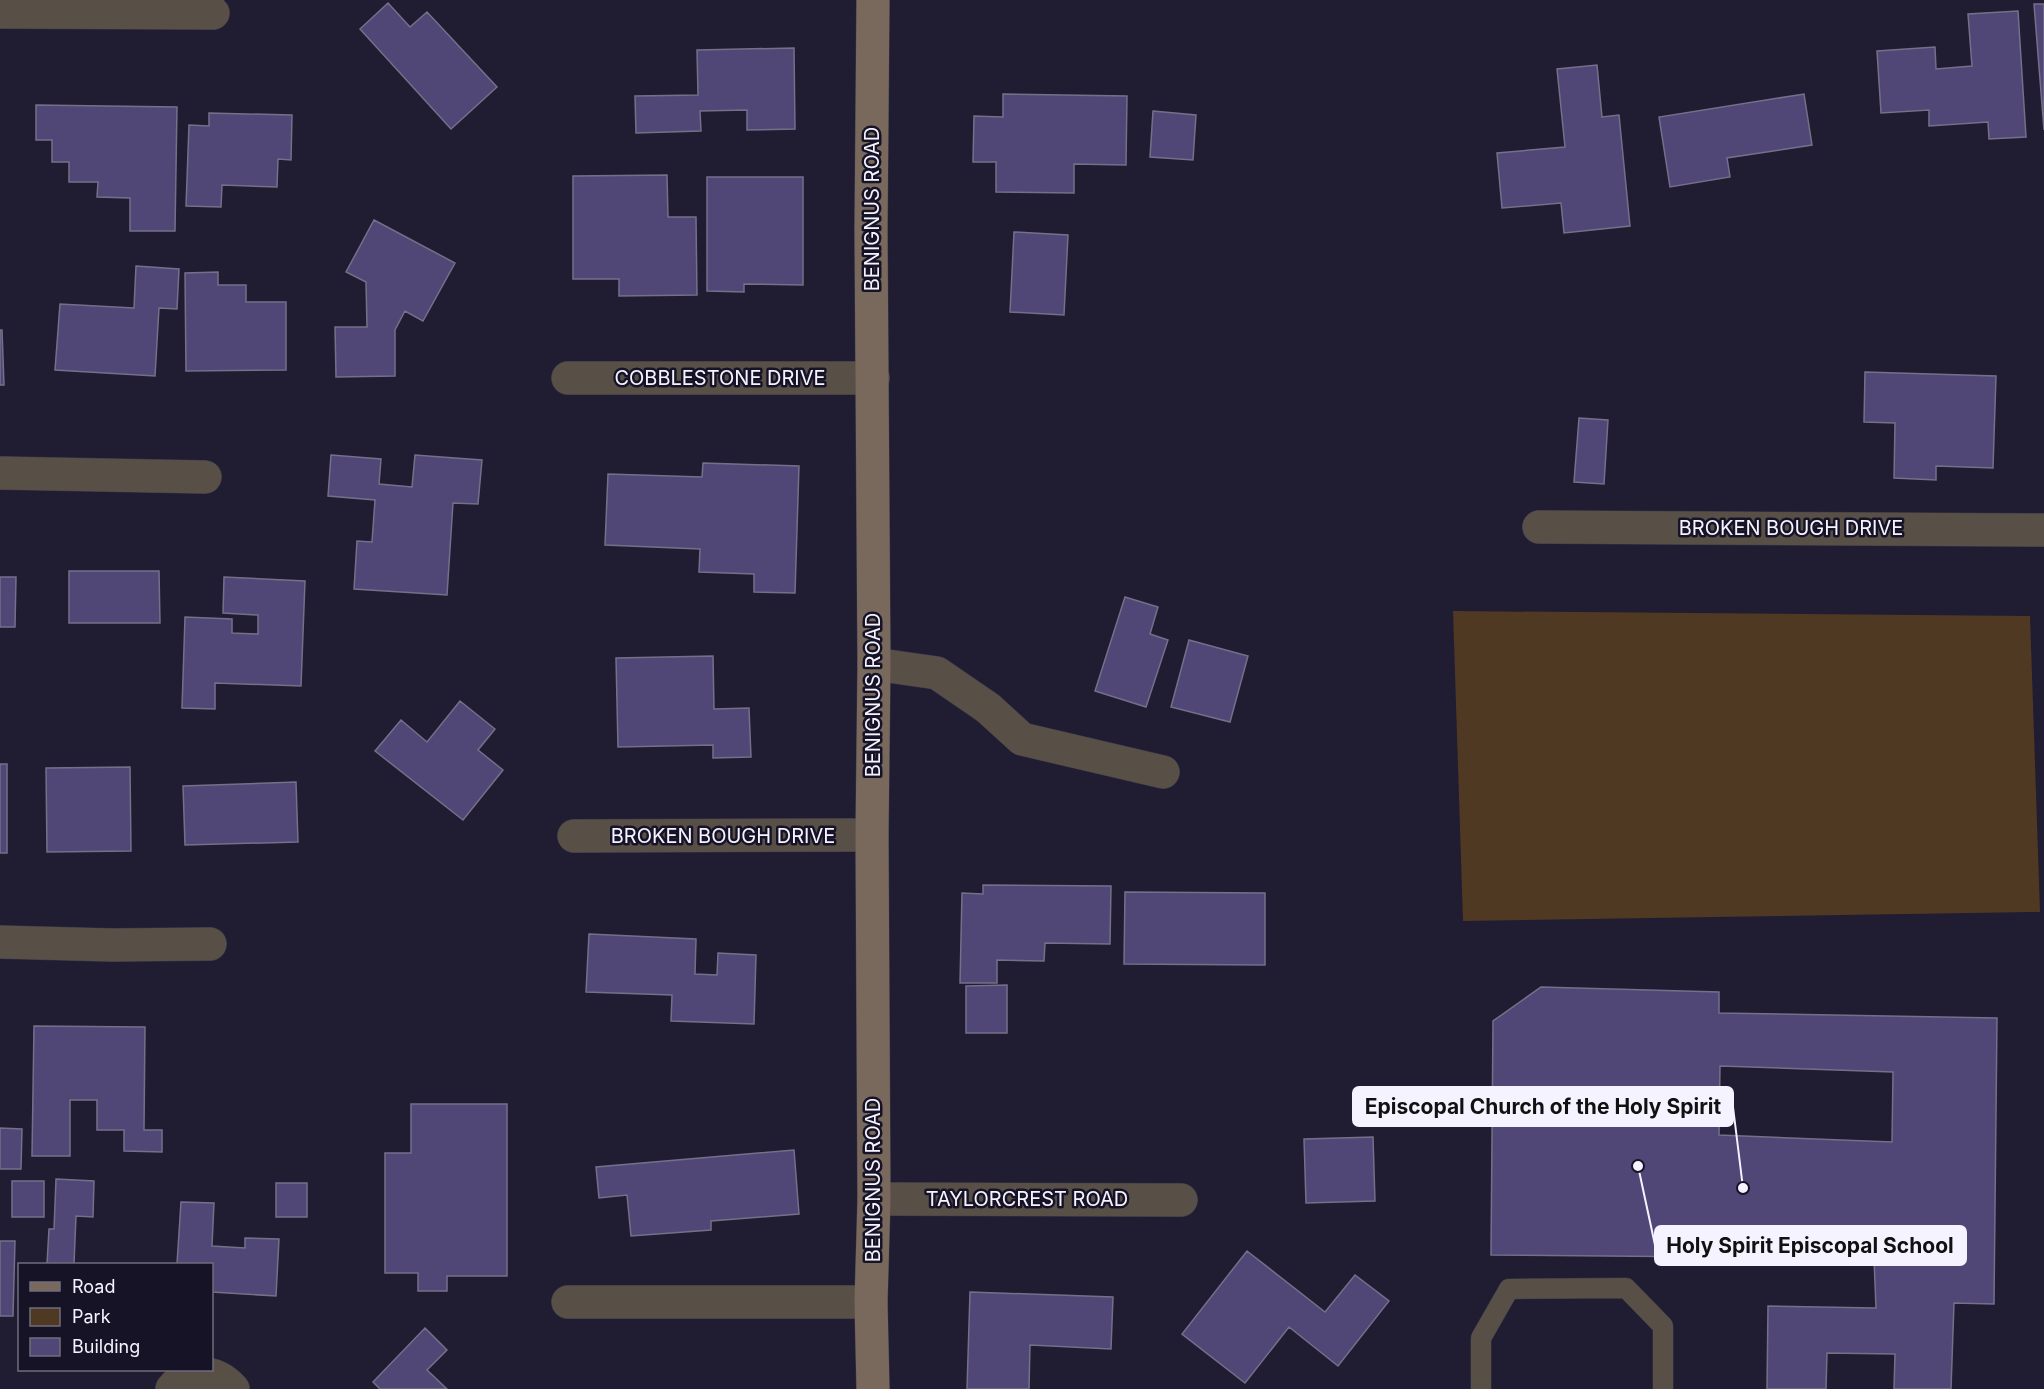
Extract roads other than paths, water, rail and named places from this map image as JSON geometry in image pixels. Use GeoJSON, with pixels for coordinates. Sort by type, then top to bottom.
{"type":"FeatureCollection","features":[{"type":"Feature","properties":{"kind":"street","name":"BENIGNUS ROAD"},"geometry":{"type":"LineString","coordinates":[[873,0],[871,230],[874,664],[872,835],[874,1199],[871,1302],[873,1389]]}},
{"type":"Feature","properties":{"kind":"street"},"geometry":{"type":"LineString","coordinates":[[0,12],[213,13]]}},
{"type":"Feature","properties":{"kind":"street","name":"COBBLESTONE DRIVE"},"geometry":{"type":"LineString","coordinates":[[568,378],[873,378]]}},
{"type":"Feature","properties":{"kind":"street"},"geometry":{"type":"LineString","coordinates":[[0,473],[205,477]]}},
{"type":"Feature","properties":{"kind":"street","name":"BROKEN BOUGH DRIVE"},"geometry":{"type":"LineString","coordinates":[[1539,527],[2044,530]]}},
{"type":"Feature","properties":{"kind":"street"},"geometry":{"type":"LineString","coordinates":[[874,664],[937,673],[988,708],[1022,739],[1163,772]]}},
{"type":"Feature","properties":{"kind":"street","name":"BROKEN BOUGH DRIVE"},"geometry":{"type":"LineString","coordinates":[[574,836],[872,835]]}},
{"type":"Feature","properties":{"kind":"street"},"geometry":{"type":"LineString","coordinates":[[0,942],[112,945],[210,944]]}},
{"type":"Feature","properties":{"kind":"street","name":"TAYLORCREST ROAD"},"geometry":{"type":"LineString","coordinates":[[874,1199],[1180,1200]]}},
{"type":"Feature","properties":{"kind":"street"},"geometry":{"type":"LineString","coordinates":[[568,1302],[871,1302]]}},
{"type":"Feature","properties":{"kind":"street"},"geometry":{"type":"LineString","coordinates":[[172,1389],[189,1375],[201,1373],[215,1375],[232,1389]]}},
{"type":"Feature","properties":{"kind":"lane"},"geometry":{"type":"LineString","coordinates":[[1481,1389],[1481,1338],[1509,1289],[1626,1288],[1663,1326],[1663,1389]]}},
{"type":"Feature","properties":{"kind":"place","name":"Holy Spirit Episcopal School"},"geometry":{"type":"Point","coordinates":[1638,1166]}},
{"type":"Feature","properties":{"kind":"place","name":"Episcopal Church of the Holy Spirit"},"geometry":{"type":"Point","coordinates":[1743,1188]}}]}
